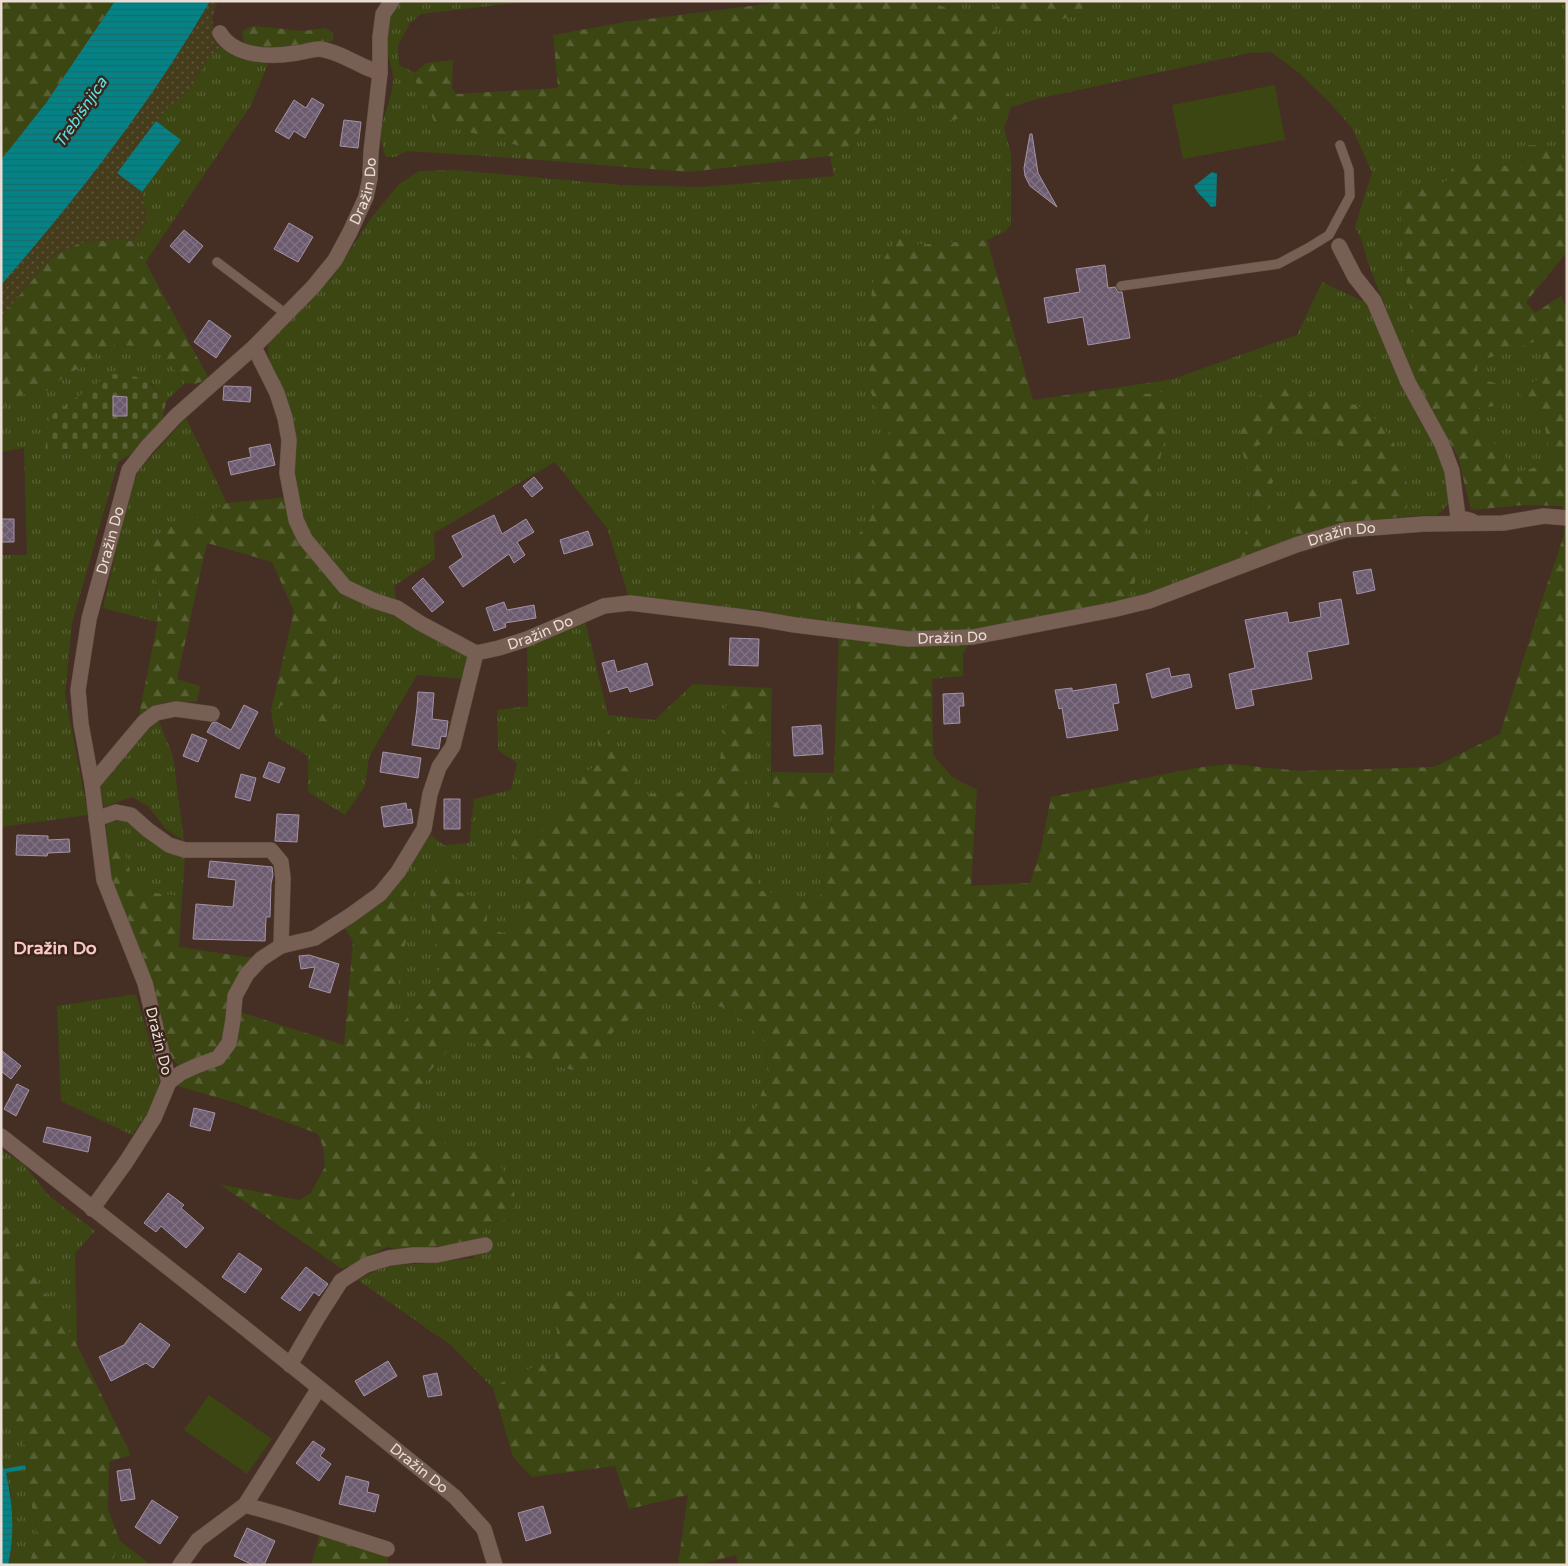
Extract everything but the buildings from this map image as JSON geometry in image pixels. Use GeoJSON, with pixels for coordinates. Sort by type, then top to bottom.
{"type":"FeatureCollection","features":[{"type":"Feature","properties":{"kind":"street","name":"Dražin Do"},"geometry":{"type":"LineString","coordinates":[[392,1],[384,14],[380,37],[380,73],[370,178],[366,197],[350,232],[335,260],[313,287],[254,347],[176,416],[147,447],[129,470],[89,619],[78,690],[81,724],[92,784],[104,880],[145,983],[169,1082],[188,1069],[218,1058],[229,1043],[235,996],[247,974],[261,959],[281,946],[315,938],[380,894],[398,872],[424,829],[430,794],[439,767],[454,746],[476,653],[527,639],[604,606],[630,603],[909,639],[973,637],[1149,602],[1296,545],[1345,530],[1424,524],[1503,523],[1544,516],[1567,518]]}},
{"type":"Feature","properties":{"kind":"street"},"geometry":{"type":"LineString","coordinates":[[220,34],[227,43],[254,54],[297,53],[318,49],[336,52],[380,73]]}},
{"type":"Feature","properties":{"kind":"street"},"geometry":{"type":"LineString","coordinates":[[1334,240],[1355,277],[1374,300],[1408,382],[1442,444],[1452,471],[1458,517],[1478,523]]}},
{"type":"Feature","properties":{"kind":"street"},"geometry":{"type":"LineString","coordinates":[[254,347],[277,394],[285,418],[289,440],[287,473],[296,520],[304,539],[345,587],[375,601],[398,608],[476,653]]}},
{"type":"Feature","properties":{"kind":"street"},"geometry":{"type":"LineString","coordinates":[[92,784],[144,722],[156,713],[176,708],[212,714]]}},
{"type":"Feature","properties":{"kind":"street"},"geometry":{"type":"LineString","coordinates":[[96,819],[116,812],[131,815],[169,845],[185,850],[271,850],[281,862],[283,878],[281,946]]}},
{"type":"Feature","properties":{"kind":"street"},"geometry":{"type":"LineString","coordinates":[[92,1208],[126,1162],[154,1118],[169,1082]]}},
{"type":"Feature","properties":{"kind":"street","name":"Dražin Do"},"geometry":{"type":"LineString","coordinates":[[1,1136],[455,1497],[484,1529],[495,1565]]}},
{"type":"Feature","properties":{"kind":"street"},"geometry":{"type":"LineString","coordinates":[[290,1365],[341,1281],[366,1265],[389,1258],[437,1255],[485,1245]]}},
{"type":"Feature","properties":{"kind":"street"},"geometry":{"type":"LineString","coordinates":[[180,1565],[198,1540],[245,1506],[319,1388]]}},
{"type":"Feature","properties":{"kind":"street"},"geometry":{"type":"LineString","coordinates":[[245,1506],[284,1516],[387,1549]]}},
{"type":"Feature","properties":{"kind":"lane"},"geometry":{"type":"LineString","coordinates":[[1121,286],[1278,264],[1308,248],[1334,240],[1350,196],[1349,170],[1340,145]]}},
{"type":"Feature","properties":{"kind":"lane"},"geometry":{"type":"LineString","coordinates":[[218,262],[286,314]]}},
{"type":"Feature","properties":{"kind":"green space"},"geometry":{"type":"Polygon","coordinates":[[[1,1],[115,1],[46,103],[1,160],[1,1]]]}},
{"type":"Feature","properties":{"kind":"green space"},"geometry":{"type":"Polygon","coordinates":[[[399,1],[531,1],[421,14],[410,23],[398,45],[399,65],[415,73],[417,89],[435,123],[520,146],[527,159],[407,151],[395,157],[386,157],[381,135],[384,116],[392,89],[393,72],[385,44],[384,32],[388,20],[399,1]]]}},
{"type":"Feature","properties":{"kind":"green space"},"geometry":{"type":"Polygon","coordinates":[[[789,1],[927,1],[956,11],[985,12],[1008,1],[1029,1],[1029,3],[1037,1],[1099,1],[1100,10],[1054,21],[1016,22],[994,29],[1011,107],[948,121],[935,103],[864,123],[849,153],[830,156],[688,172],[527,159],[520,146],[435,123],[417,89],[415,73],[426,63],[453,60],[452,89],[457,94],[558,88],[553,35],[625,22],[789,1]]]}},
{"type":"Feature","properties":{"kind":"green space"},"geometry":{"type":"Polygon","coordinates":[[[927,1],[1008,1],[985,12],[956,11],[927,1]]]}},
{"type":"Feature","properties":{"kind":"green space"},"geometry":{"type":"Polygon","coordinates":[[[1099,1],[1567,1],[1567,166],[1525,145],[1521,168],[1455,158],[1448,180],[1437,185],[1401,193],[1402,252],[1413,328],[1413,376],[1368,263],[1361,238],[1355,227],[1372,172],[1352,128],[1330,103],[1298,72],[1271,52],[1249,53],[1037,99],[1011,107],[1004,128],[1011,154],[1011,224],[1006,231],[987,240],[914,245],[897,237],[878,412],[891,426],[886,444],[870,470],[881,493],[870,519],[850,546],[852,585],[861,628],[767,615],[763,610],[734,610],[630,601],[607,528],[555,462],[434,533],[435,559],[394,586],[397,606],[346,585],[307,538],[270,364],[269,338],[331,279],[372,217],[399,184],[419,171],[455,170],[621,185],[700,187],[834,176],[830,156],[849,153],[864,123],[935,102],[994,29],[1015,22],[1054,21],[1100,10],[1099,1]]]}},
{"type":"Feature","properties":{"kind":"green space"},"geometry":{"type":"Polygon","coordinates":[[[253,26],[304,31],[325,28],[333,33],[333,40],[326,44],[258,49],[244,44],[242,31],[253,26]]]}},
{"type":"Feature","properties":{"kind":"green space"},"geometry":{"type":"Polygon","coordinates":[[[223,46],[269,62],[251,105],[145,263],[134,241],[147,222],[142,192],[180,140],[156,121],[197,78],[207,59],[223,46]]]}},
{"type":"Feature","properties":{"kind":"green space"},"geometry":{"type":"Polygon","coordinates":[[[1275,85],[1285,140],[1183,159],[1172,105],[1275,85]]]}},
{"type":"Feature","properties":{"kind":"green space"},"geometry":{"type":"Polygon","coordinates":[[[1525,145],[1555,146],[1564,165],[1567,166],[1567,252],[1526,302],[1535,313],[1561,296],[1567,310],[1567,1565],[738,1565],[736,1555],[698,1565],[678,1565],[688,1495],[629,1509],[615,1466],[532,1477],[513,1457],[493,1388],[511,1377],[555,1358],[557,1331],[547,1293],[556,1288],[593,1297],[619,1306],[634,1304],[646,1291],[647,1275],[628,1259],[753,1116],[769,1073],[766,1044],[744,1021],[724,1007],[661,1001],[617,1027],[583,1073],[458,1039],[430,1071],[420,1095],[421,1118],[447,1146],[481,1148],[494,1155],[513,1187],[516,1204],[507,1219],[490,1224],[478,1237],[458,1244],[400,1250],[387,1247],[342,1269],[219,1184],[299,1200],[310,1194],[325,1167],[323,1147],[318,1134],[236,1103],[178,1086],[182,1078],[214,1066],[240,1012],[344,1045],[353,942],[342,923],[399,873],[415,885],[392,1025],[401,1025],[432,989],[440,975],[432,926],[430,890],[437,865],[455,871],[454,891],[487,900],[487,927],[503,933],[522,924],[526,883],[523,862],[503,847],[508,834],[516,834],[529,843],[582,797],[579,776],[601,763],[596,729],[607,725],[617,755],[645,794],[698,792],[719,769],[729,686],[772,688],[771,724],[762,725],[746,774],[758,890],[819,903],[832,814],[771,807],[772,772],[834,773],[839,633],[972,639],[963,653],[963,676],[932,679],[933,755],[952,777],[977,790],[971,886],[1030,883],[1041,849],[1051,797],[1195,768],[1230,764],[1301,771],[1434,767],[1500,734],[1564,535],[1562,506],[1524,505],[1471,510],[1458,457],[1413,376],[1413,328],[1402,252],[1401,193],[1437,185],[1448,180],[1455,158],[1521,168],[1525,145]],[[1539,340],[1477,362],[1478,379],[1496,383],[1495,406],[1478,408],[1481,428],[1518,472],[1552,463],[1543,418],[1523,400],[1518,387],[1544,378],[1539,340]]]}},
{"type":"Feature","properties":{"kind":"green space"},"geometry":{"type":"Polygon","coordinates":[[[897,237],[914,245],[987,240],[1033,400],[1141,384],[1144,394],[1165,392],[1172,401],[1134,586],[1124,604],[974,633],[927,635],[861,628],[852,585],[850,546],[870,519],[881,493],[870,470],[870,457],[885,444],[891,426],[878,412],[870,390],[868,320],[874,276],[897,237]]]}},
{"type":"Feature","properties":{"kind":"green space"},"geometry":{"type":"Polygon","coordinates":[[[117,239],[134,241],[209,379],[195,384],[185,383],[164,356],[136,346],[114,345],[98,351],[87,364],[66,375],[47,391],[28,393],[7,400],[1,415],[1,317],[51,258],[79,243],[117,239]]]}},
{"type":"Feature","properties":{"kind":"green space"},"geometry":{"type":"Polygon","coordinates":[[[1322,282],[1369,304],[1404,389],[1422,425],[1437,446],[1447,472],[1450,494],[1449,502],[1437,515],[1399,517],[1406,510],[1409,498],[1404,467],[1393,441],[1357,405],[1318,398],[1304,392],[1293,382],[1255,399],[1250,428],[1251,504],[1249,519],[1246,532],[1231,557],[1229,565],[1124,604],[1165,392],[1144,394],[1141,384],[1173,379],[1297,335],[1322,282]]]}},
{"type":"Feature","properties":{"kind":"green space"},"geometry":{"type":"Polygon","coordinates":[[[1539,339],[1544,378],[1518,387],[1523,400],[1543,418],[1552,463],[1518,473],[1481,428],[1478,407],[1496,384],[1478,379],[1476,362],[1539,339]]]}},
{"type":"Feature","properties":{"kind":"green space"},"geometry":{"type":"Polygon","coordinates":[[[114,345],[136,346],[164,356],[185,383],[166,401],[151,383],[45,452],[99,448],[118,462],[72,623],[65,694],[88,815],[1,827],[1,555],[27,555],[24,448],[1,452],[1,415],[7,400],[28,393],[47,391],[66,375],[87,364],[98,351],[114,345]]]}},
{"type":"Feature","properties":{"kind":"green space"},"geometry":{"type":"Polygon","coordinates":[[[110,374],[142,379],[148,382],[166,401],[162,421],[140,449],[118,462],[99,448],[45,452],[49,417],[110,374]]]}},
{"type":"Feature","properties":{"kind":"green space"},"geometry":{"type":"Polygon","coordinates":[[[1293,382],[1304,392],[1318,398],[1357,405],[1381,424],[1393,441],[1404,467],[1409,498],[1406,510],[1399,517],[1323,528],[1299,536],[1290,521],[1292,485],[1344,488],[1354,481],[1363,464],[1359,445],[1341,446],[1299,435],[1280,427],[1273,428],[1267,440],[1257,446],[1259,467],[1273,480],[1260,556],[1229,565],[1231,557],[1245,534],[1251,507],[1249,475],[1238,438],[1255,399],[1278,385],[1293,382]]]}},
{"type":"Feature","properties":{"kind":"green space"},"geometry":{"type":"Polygon","coordinates":[[[186,418],[227,503],[195,520],[166,528],[149,543],[159,594],[157,622],[103,608],[128,498],[138,471],[186,418]]]}},
{"type":"Feature","properties":{"kind":"green space"},"geometry":{"type":"Polygon","coordinates":[[[1280,427],[1318,440],[1338,444],[1359,445],[1363,464],[1354,481],[1344,488],[1292,485],[1290,521],[1299,536],[1260,556],[1257,446],[1268,440],[1273,428],[1280,427]]]}},
{"type":"Feature","properties":{"kind":"green space"},"geometry":{"type":"Polygon","coordinates":[[[289,497],[294,520],[344,588],[335,610],[331,635],[338,674],[332,731],[319,733],[315,702],[305,695],[271,710],[294,611],[272,562],[207,543],[177,679],[200,686],[197,702],[164,702],[139,715],[157,625],[159,594],[149,543],[166,528],[195,520],[227,503],[289,497]]]}},
{"type":"Feature","properties":{"kind":"green space"},"geometry":{"type":"Polygon","coordinates":[[[344,588],[474,654],[467,679],[417,675],[369,757],[365,786],[345,815],[308,792],[308,756],[275,736],[271,710],[305,695],[315,702],[319,733],[338,674],[331,635],[335,610],[344,588]]]}},
{"type":"Feature","properties":{"kind":"green space"},"geometry":{"type":"Polygon","coordinates":[[[584,616],[608,715],[655,720],[693,684],[729,686],[719,769],[698,792],[645,795],[617,755],[607,725],[596,729],[601,763],[579,776],[582,797],[529,843],[516,834],[503,846],[523,862],[526,883],[522,924],[503,933],[487,927],[430,890],[432,926],[440,975],[432,989],[401,1026],[391,1025],[415,885],[399,873],[411,855],[431,835],[444,845],[469,843],[474,799],[511,790],[517,763],[498,750],[497,710],[528,706],[527,640],[584,616]]]}},
{"type":"Feature","properties":{"kind":"green space"},"geometry":{"type":"Polygon","coordinates":[[[158,719],[173,756],[184,841],[166,829],[148,806],[132,797],[104,807],[100,785],[127,750],[158,719]]]}},
{"type":"Feature","properties":{"kind":"green space"},"geometry":{"type":"Polygon","coordinates":[[[771,724],[771,807],[832,813],[819,903],[758,890],[746,774],[762,725],[771,724]]]}},
{"type":"Feature","properties":{"kind":"green space"},"geometry":{"type":"Polygon","coordinates":[[[123,820],[155,842],[185,858],[182,897],[143,891],[131,874],[122,844],[107,836],[106,823],[123,820]]]}},
{"type":"Feature","properties":{"kind":"green space"},"geometry":{"type":"Polygon","coordinates":[[[107,836],[122,844],[131,874],[143,891],[182,897],[179,947],[253,958],[227,1032],[214,1054],[184,1065],[178,1065],[172,1058],[109,873],[107,836]]]}},
{"type":"Feature","properties":{"kind":"green space"},"geometry":{"type":"Polygon","coordinates":[[[136,994],[160,1078],[154,1104],[132,1135],[61,1101],[57,1006],[136,994]]]}},
{"type":"Feature","properties":{"kind":"green space"},"geometry":{"type":"Polygon","coordinates":[[[661,1001],[724,1007],[744,1021],[766,1044],[769,1073],[753,1116],[628,1259],[647,1275],[646,1291],[634,1304],[619,1306],[593,1297],[548,1293],[557,1331],[555,1358],[511,1377],[493,1388],[452,1346],[358,1280],[375,1271],[394,1265],[474,1258],[470,1240],[478,1237],[490,1224],[507,1219],[481,1148],[447,1146],[421,1118],[420,1095],[430,1071],[458,1038],[582,1073],[617,1027],[661,1001]]]}},
{"type":"Feature","properties":{"kind":"green space"},"geometry":{"type":"Polygon","coordinates":[[[1,1150],[23,1163],[49,1196],[95,1231],[75,1253],[77,1345],[45,1292],[26,1265],[1,1197],[1,1150]]]}},
{"type":"Feature","properties":{"kind":"green space"},"geometry":{"type":"Polygon","coordinates":[[[1,1197],[26,1265],[45,1292],[77,1345],[131,1455],[109,1462],[108,1510],[120,1541],[111,1565],[29,1565],[37,1538],[30,1499],[30,1478],[25,1456],[25,1445],[1,1418],[1,1197]]]}},
{"type":"Feature","properties":{"kind":"green space"},"geometry":{"type":"Polygon","coordinates":[[[209,1395],[272,1439],[247,1474],[184,1430],[209,1395]]]}},
{"type":"Feature","properties":{"kind":"green space"},"geometry":{"type":"Polygon","coordinates":[[[1,1418],[25,1445],[25,1456],[30,1478],[30,1499],[37,1538],[29,1565],[8,1565],[11,1553],[11,1492],[5,1473],[25,1469],[25,1465],[4,1469],[1,1462],[1,1418]]]}},
{"type":"Feature","properties":{"kind":"green space"},"geometry":{"type":"Polygon","coordinates":[[[321,1530],[386,1552],[389,1565],[311,1565],[321,1530]]]}},
{"type":"Feature","properties":{"kind":"green space"},"geometry":{"type":"Polygon","coordinates":[[[120,1541],[151,1565],[111,1565],[120,1541]]]}},
{"type":"Feature","properties":{"kind":"sand"},"geometry":{"type":"Polygon","coordinates":[[[210,1],[218,1],[213,24],[216,35],[223,46],[207,59],[189,91],[169,107],[156,121],[117,173],[142,192],[148,222],[134,241],[117,239],[79,243],[51,258],[1,317],[1,285],[58,218],[112,148],[163,76],[210,1]]]}},
{"type":"Feature","properties":{"kind":"water","name":"Trebišnjica"},"geometry":{"type":"Polygon","coordinates":[[[115,1],[210,1],[163,76],[112,148],[58,218],[1,285],[1,160],[46,103],[115,1]]]}},
{"type":"Feature","properties":{"kind":"water"},"geometry":{"type":"Polygon","coordinates":[[[156,121],[181,140],[142,192],[117,173],[156,121]]]}},
{"type":"Feature","properties":{"kind":"water"},"geometry":{"type":"Polygon","coordinates":[[[1212,172],[1217,174],[1216,206],[1211,207],[1194,186],[1212,172]]]}},
{"type":"Feature","properties":{"kind":"water"},"geometry":{"type":"Polygon","coordinates":[[[1,1462],[4,1469],[25,1465],[26,1469],[6,1473],[12,1519],[12,1542],[8,1565],[1,1565],[1,1462]]]}},
{"type":"Feature","properties":{"kind":"district","name":"Dražin Do"},"geometry":{"type":"Point","coordinates":[55,948]}}]}
